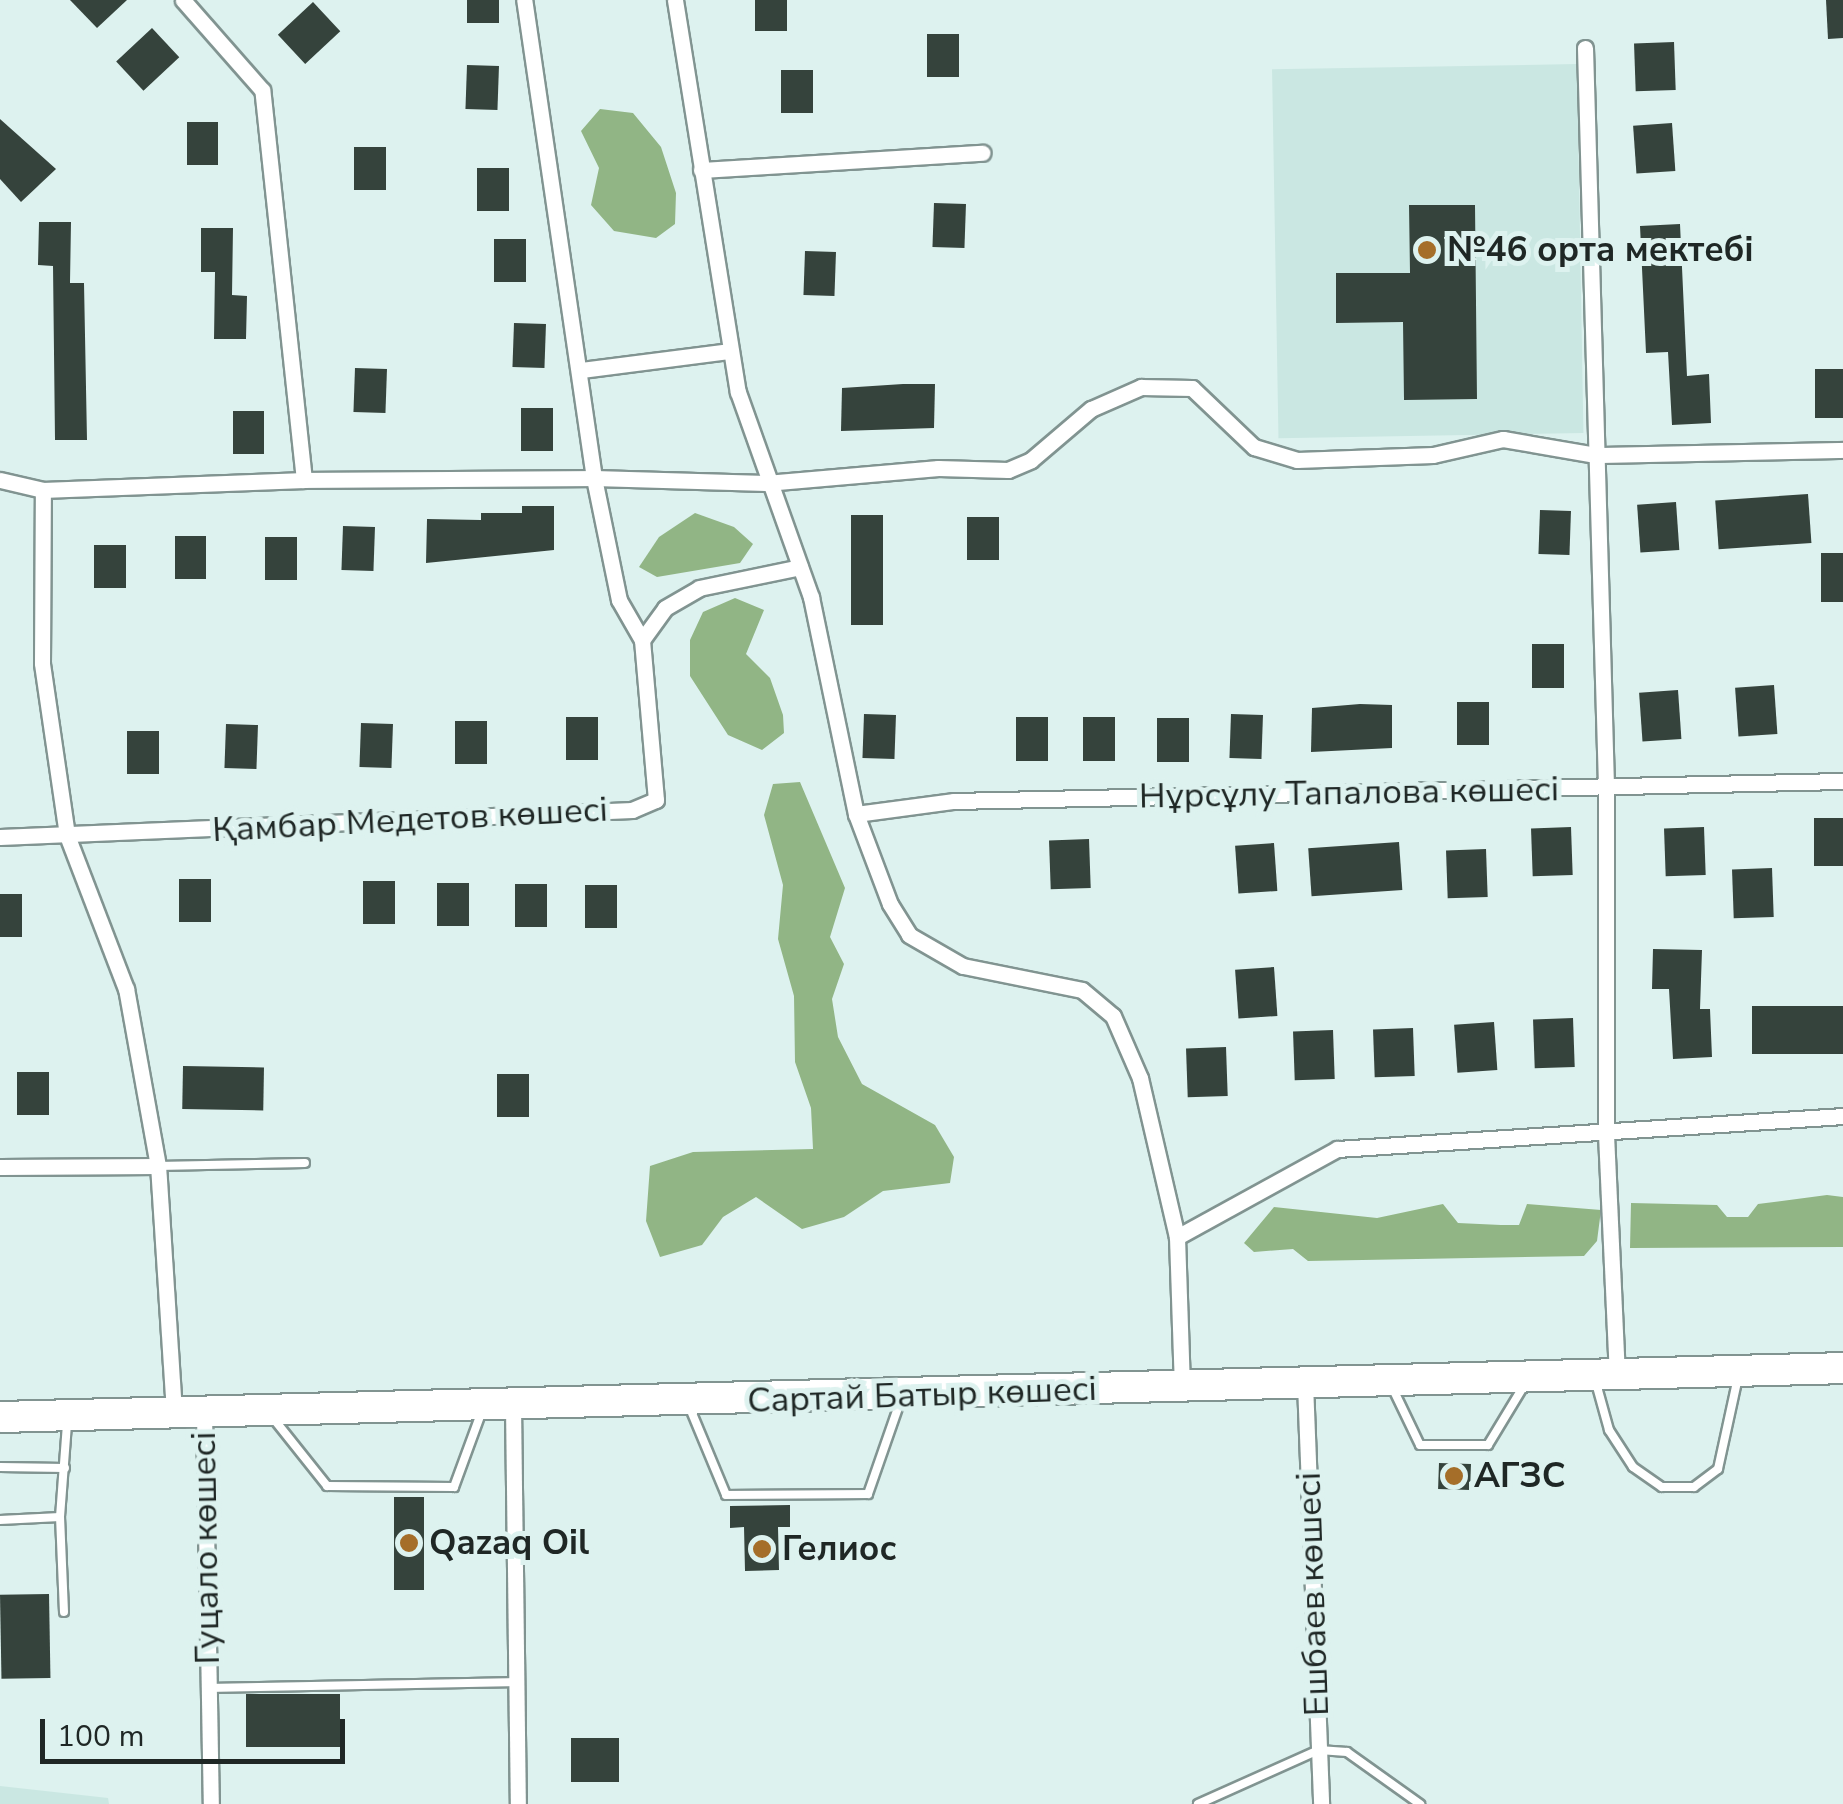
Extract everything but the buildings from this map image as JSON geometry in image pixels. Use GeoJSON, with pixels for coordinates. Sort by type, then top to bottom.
{"type":"FeatureCollection","features":[{"type":"Feature","properties":{"kind":"highway","name":"Сартай Батыр көшесі"},"geometry":{"type":"LineString","coordinates":[[0,1417],[902,1397],[1843,1368]]}},
{"type":"Feature","properties":{"kind":"street"},"geometry":{"type":"LineString","coordinates":[[182,0],[262,90],[304,480]]}},
{"type":"Feature","properties":{"kind":"street"},"geometry":{"type":"LineString","coordinates":[[524,0],[594,478],[620,600],[642,640],[664,608],[699,588],[800,566]]}},
{"type":"Feature","properties":{"kind":"street"},"geometry":{"type":"LineString","coordinates":[[675,0],[729,352],[766,483],[800,566],[856,814],[890,904],[909,935],[963,966],[1082,990],[1105,1004],[1140,1078],[1177,1237],[1182,1388]]}},
{"type":"Feature","properties":{"kind":"street"},"geometry":{"type":"LineString","coordinates":[[1585,48],[1606,788],[1605,1373]]}},
{"type":"Feature","properties":{"kind":"street"},"geometry":{"type":"LineString","coordinates":[[701,170],[982,153]]}},
{"type":"Feature","properties":{"kind":"street"},"geometry":{"type":"LineString","coordinates":[[581,370],[729,352]]}},
{"type":"Feature","properties":{"kind":"street"},"geometry":{"type":"LineString","coordinates":[[0,480],[43,490],[304,480],[594,478],[766,483],[938,468],[1008,470],[1031,460],[1115,396],[1170,386],[1206,398],[1273,458],[1433,455],[1503,439],[1596,455],[1843,450]]}},
{"type":"Feature","properties":{"kind":"street","name":"Гуцало көшесі"},"geometry":{"type":"LineString","coordinates":[[43,490],[42,663],[67,835],[126,988],[158,1166],[189,1412],[208,1688],[211,1804]]}},
{"type":"Feature","properties":{"kind":"street","name":"Қамбар Медетов көшесі"},"geometry":{"type":"LineString","coordinates":[[0,836],[632,810],[656,800],[642,640]]}},
{"type":"Feature","properties":{"kind":"street","name":"Нұрсұлу Тапалова көшесі"},"geometry":{"type":"LineString","coordinates":[[856,814],[954,800],[1843,781]]}},
{"type":"Feature","properties":{"kind":"street"},"geometry":{"type":"LineString","coordinates":[[1177,1237],[1337,1149],[1843,1116]]}},
{"type":"Feature","properties":{"kind":"street"},"geometry":{"type":"LineString","coordinates":[[0,1167],[158,1166]]}},
{"type":"Feature","properties":{"kind":"street","name":"Ешбаев көшесі"},"geometry":{"type":"LineString","coordinates":[[1305,1383],[1321,1804]]}},
{"type":"Feature","properties":{"kind":"street"},"geometry":{"type":"LineString","coordinates":[[498,1405],[516,1682],[518,1804]]}},
{"type":"Feature","properties":{"kind":"lane"},"geometry":{"type":"LineString","coordinates":[[158,1166],[306,1163]]}},
{"type":"Feature","properties":{"kind":"lane"},"geometry":{"type":"LineString","coordinates":[[1605,1373],[1609,1430],[1633,1467],[1662,1487],[1694,1487],[1718,1469],[1738,1370]]}},
{"type":"Feature","properties":{"kind":"lane"},"geometry":{"type":"LineString","coordinates":[[1389,1381],[1420,1445],[1488,1445],[1531,1376]]}},
{"type":"Feature","properties":{"kind":"lane"},"geometry":{"type":"LineString","coordinates":[[687,1402],[726,1495],[868,1494],[902,1397]]}},
{"type":"Feature","properties":{"kind":"lane"},"geometry":{"type":"LineString","coordinates":[[267,1410],[327,1486],[454,1487],[498,1405]]}},
{"type":"Feature","properties":{"kind":"lane"},"geometry":{"type":"LineString","coordinates":[[64,1612],[60,1517],[68,1415]]}},
{"type":"Feature","properties":{"kind":"lane"},"geometry":{"type":"LineString","coordinates":[[0,1468],[65,1468]]}},
{"type":"Feature","properties":{"kind":"lane"},"geometry":{"type":"LineString","coordinates":[[0,1520],[60,1517]]}},
{"type":"Feature","properties":{"kind":"lane"},"geometry":{"type":"LineString","coordinates":[[208,1688],[516,1682]]}},
{"type":"Feature","properties":{"kind":"lane"},"geometry":{"type":"LineString","coordinates":[[1198,1804],[1320,1750],[1346,1752],[1420,1804]]}},
{"type":"Feature","properties":{"kind":"shaded area","name":"№46 орта мектебі"},"geometry":{"type":"Polygon","coordinates":[[[1577,64],[1583,433],[1278,438],[1272,69],[1577,64]]]}},
{"type":"Feature","properties":{"kind":"shaded area"},"geometry":{"type":"Polygon","coordinates":[[[0,1786],[108,1798],[109,1804],[0,1804],[0,1786]]]}},
{"type":"Feature","properties":{"kind":"green space"},"geometry":{"type":"Polygon","coordinates":[[[600,109],[633,113],[661,147],[676,193],[675,224],[656,238],[614,231],[591,205],[599,168],[581,131],[600,109]]]}},
{"type":"Feature","properties":{"kind":"green space"},"geometry":{"type":"Polygon","coordinates":[[[695,513],[734,527],[753,544],[740,563],[657,577],[639,567],[659,537],[695,513]]]}},
{"type":"Feature","properties":{"kind":"green space"},"geometry":{"type":"Polygon","coordinates":[[[735,598],[764,610],[746,654],[770,678],[783,715],[784,733],[762,750],[728,735],[690,676],[690,640],[703,612],[735,598]]]}},
{"type":"Feature","properties":{"kind":"green space"},"geometry":{"type":"Polygon","coordinates":[[[800,782],[845,888],[830,937],[844,964],[832,999],[838,1037],[862,1084],[935,1125],[954,1157],[950,1183],[883,1191],[844,1217],[802,1229],[756,1197],[723,1217],[702,1245],[660,1257],[646,1221],[650,1166],[693,1152],[813,1149],[811,1108],[795,1062],[794,996],[778,939],[783,885],[764,815],[773,784],[800,782]]]}},
{"type":"Feature","properties":{"kind":"green space"},"geometry":{"type":"Polygon","coordinates":[[[1827,1195],[1843,1197],[1843,1247],[1630,1248],[1631,1203],[1717,1205],[1727,1217],[1748,1217],[1758,1204],[1827,1195]]]}},
{"type":"Feature","properties":{"kind":"green space"},"geometry":{"type":"Polygon","coordinates":[[[1443,1204],[1458,1223],[1501,1225],[1519,1225],[1527,1204],[1601,1210],[1597,1241],[1584,1256],[1308,1261],[1293,1249],[1254,1252],[1244,1243],[1274,1207],[1377,1218],[1443,1204]]]}},
{"type":"Feature","properties":{"kind":"place","name":"№46 орта мектебі"},"geometry":{"type":"Point","coordinates":[1427,250]}},
{"type":"Feature","properties":{"kind":"place","name":"АГЗС"},"geometry":{"type":"Point","coordinates":[1454,1476]}},
{"type":"Feature","properties":{"kind":"place","name":"Qazaq Oil"},"geometry":{"type":"Point","coordinates":[409,1543]}},
{"type":"Feature","properties":{"kind":"place","name":"Гелиос"},"geometry":{"type":"Point","coordinates":[762,1549]}}]}
